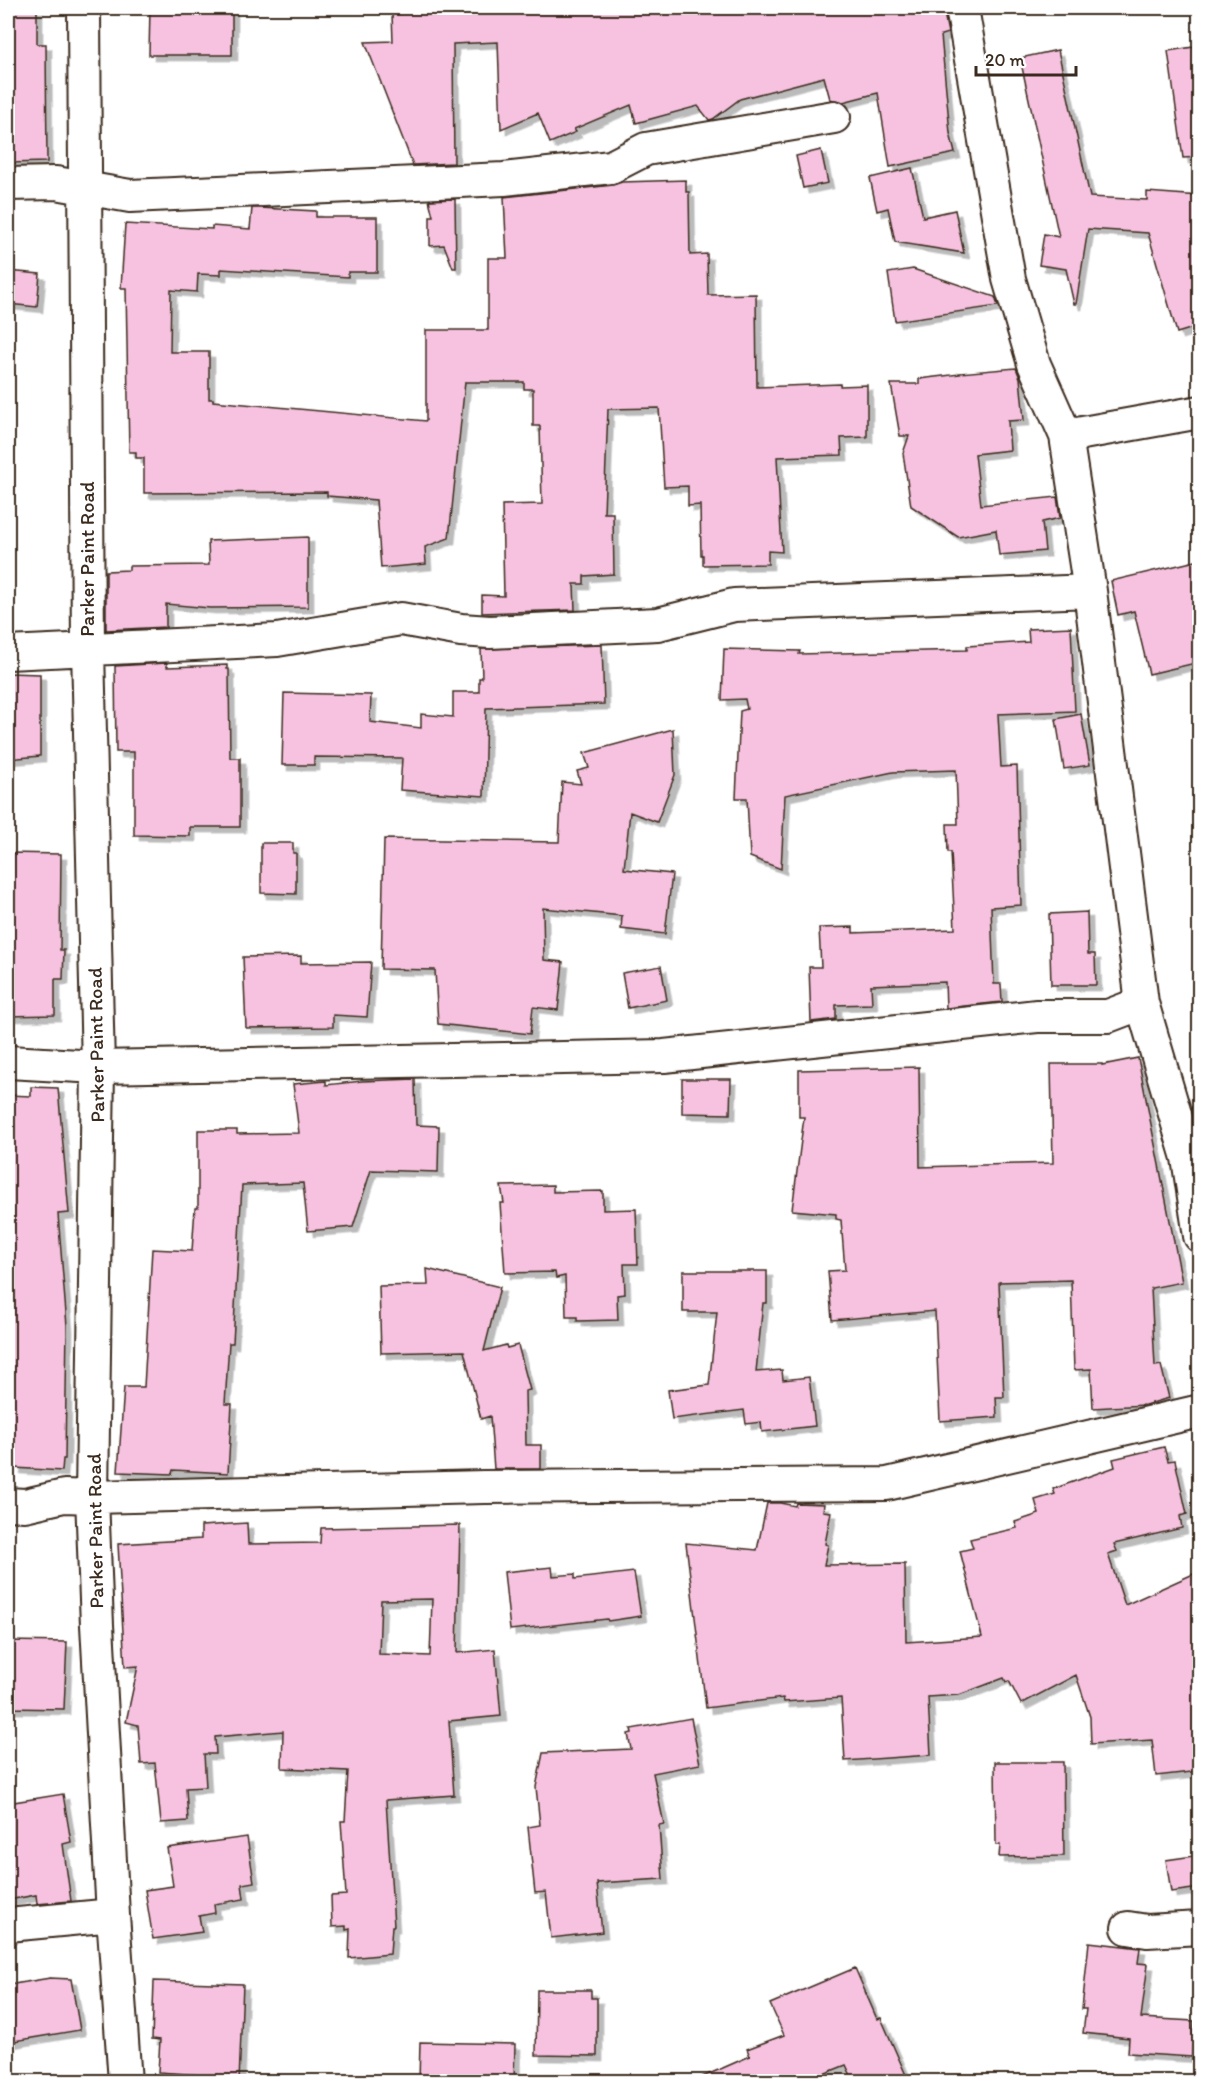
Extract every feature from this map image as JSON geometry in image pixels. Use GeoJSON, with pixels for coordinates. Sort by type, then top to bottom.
{"type":"FeatureCollection","features":[{"type":"Feature","properties":{"kind":"street","name":"Parker Paint Road"},"geometry":{"type":"LineString","coordinates":[[84,8],[88,649],[98,1067],[92,1497],[113,1915],[125,2082]]}},
{"type":"Feature","properties":{"kind":"street"},"geometry":{"type":"LineString","coordinates":[[962,8],[1009,279],[1034,364],[1066,436],[1090,591],[1142,1003],[1188,1158],[1200,1236]]}},
{"type":"Feature","properties":{"kind":"street"},"geometry":{"type":"LineString","coordinates":[[8,184],[56,183],[130,196],[504,179],[611,167],[646,148],[834,117]]}},
{"type":"Feature","properties":{"kind":"street"},"geometry":{"type":"LineString","coordinates":[[1066,436],[1200,412]]}},
{"type":"Feature","properties":{"kind":"street"},"geometry":{"type":"LineString","coordinates":[[8,653],[277,640],[401,619],[461,630],[490,632],[658,624],[734,604],[1090,591]]}},
{"type":"Feature","properties":{"kind":"street"},"geometry":{"type":"LineString","coordinates":[[8,1062],[98,1067],[664,1056],[1037,1016],[1108,1016],[1142,1003]]}},
{"type":"Feature","properties":{"kind":"street"},"geometry":{"type":"LineString","coordinates":[[8,1504],[25,1505],[64,1496],[484,1487],[887,1484],[1200,1411]]}},
{"type":"Feature","properties":{"kind":"street"},"geometry":{"type":"LineString","coordinates":[[8,1925],[113,1915]]}},
{"type":"Feature","properties":{"kind":"street"},"geometry":{"type":"LineString","coordinates":[[1128,1928],[1147,1931],[1200,1928]]}},
{"type":"Feature","properties":{"kind":"building"},"geometry":{"type":"Polygon","coordinates":[[[8,8],[37,8],[37,44],[46,44],[47,162],[8,163],[8,8]]]}},
{"type":"Feature","properties":{"kind":"building"},"geometry":{"type":"Polygon","coordinates":[[[150,8],[232,8],[232,55],[149,55],[150,8]]]}},
{"type":"Feature","properties":{"kind":"building"},"geometry":{"type":"Polygon","coordinates":[[[400,8],[943,8],[948,33],[941,35],[950,133],[955,153],[890,167],[878,93],[843,102],[830,99],[824,77],[740,99],[709,120],[698,106],[636,123],[631,105],[574,129],[576,132],[550,143],[538,113],[501,129],[498,42],[453,44],[454,163],[413,165],[365,42],[393,41],[392,14],[401,14],[400,8]]]}},
{"type":"Feature","properties":{"kind":"building"},"geometry":{"type":"Polygon","coordinates":[[[1200,46],[1200,157],[1183,158],[1168,51],[1200,46]]]}},
{"type":"Feature","properties":{"kind":"building"},"geometry":{"type":"Polygon","coordinates":[[[1058,50],[1090,197],[1147,200],[1147,192],[1200,196],[1200,326],[1177,333],[1148,233],[1088,229],[1076,304],[1074,304],[1066,269],[1039,265],[1044,234],[1059,237],[1020,58],[1058,50]]]}},
{"type":"Feature","properties":{"kind":"building"},"geometry":{"type":"Polygon","coordinates":[[[821,150],[828,183],[803,188],[796,156],[821,150]]]}},
{"type":"Feature","properties":{"kind":"building"},"geometry":{"type":"Polygon","coordinates":[[[912,168],[923,217],[955,210],[964,253],[895,242],[888,208],[877,211],[870,178],[912,168]]]}},
{"type":"Feature","properties":{"kind":"building"},"geometry":{"type":"Polygon","coordinates":[[[686,180],[686,192],[689,192],[690,255],[707,254],[708,295],[756,294],[757,387],[867,385],[867,437],[841,438],[842,455],[777,457],[782,552],[768,551],[768,564],[703,565],[700,505],[688,506],[688,486],[664,487],[659,408],[608,409],[604,513],[613,513],[614,574],[584,576],[584,584],[574,584],[575,610],[482,613],[482,595],[504,596],[502,505],[542,504],[540,426],[533,426],[533,389],[524,389],[524,382],[465,382],[449,538],[425,547],[426,564],[381,568],[376,500],[327,496],[327,492],[144,493],[144,458],[136,458],[136,452],[129,452],[126,288],[121,288],[125,224],[250,229],[252,208],[316,211],[316,217],[377,217],[377,272],[348,272],[348,277],[221,269],[221,275],[198,274],[197,292],[171,290],[170,352],[209,352],[209,399],[213,401],[426,421],[426,330],[488,330],[488,258],[507,258],[504,197],[613,185],[622,182],[686,180]]]}},
{"type":"Feature","properties":{"kind":"building"},"geometry":{"type":"Polygon","coordinates":[[[455,199],[456,268],[453,268],[444,245],[430,246],[430,216],[433,216],[429,200],[455,199]]]}},
{"type":"Feature","properties":{"kind":"building"},"geometry":{"type":"Polygon","coordinates":[[[913,269],[995,297],[998,306],[895,321],[888,273],[913,269]]]}},
{"type":"Feature","properties":{"kind":"building"},"geometry":{"type":"Polygon","coordinates":[[[8,271],[40,274],[37,307],[8,304],[8,271]]]}},
{"type":"Feature","properties":{"kind":"building"},"geometry":{"type":"Polygon","coordinates":[[[1016,368],[1020,378],[1024,420],[1008,421],[1010,450],[975,454],[981,505],[1057,497],[1060,518],[1042,522],[1045,551],[999,555],[996,530],[958,537],[911,506],[903,453],[909,436],[900,436],[891,384],[919,384],[919,379],[1016,368]]]}},
{"type":"Feature","properties":{"kind":"building"},"geometry":{"type":"Polygon","coordinates":[[[308,537],[308,607],[210,608],[166,604],[166,627],[106,630],[106,571],[129,570],[129,566],[209,565],[208,541],[308,537]]]}},
{"type":"Feature","properties":{"kind":"building"},"geometry":{"type":"Polygon","coordinates":[[[1200,560],[1200,608],[1192,610],[1200,644],[1200,662],[1149,674],[1134,611],[1118,615],[1111,581],[1200,560]]]}},
{"type":"Feature","properties":{"kind":"building"},"geometry":{"type":"Polygon","coordinates":[[[1071,627],[1075,711],[998,714],[1001,767],[1017,766],[1021,905],[991,907],[994,984],[1001,984],[1002,1002],[946,1008],[945,982],[871,985],[872,1004],[836,1005],[836,1019],[811,1022],[809,967],[821,967],[819,928],[853,927],[853,933],[955,929],[951,852],[948,852],[947,824],[958,824],[956,770],[893,772],[785,795],[781,869],[750,857],[747,798],[736,798],[740,711],[747,709],[745,699],[722,700],[724,649],[800,651],[799,654],[967,650],[967,646],[1029,642],[1028,629],[1071,627]]]}},
{"type":"Feature","properties":{"kind":"building"},"geometry":{"type":"Polygon","coordinates":[[[602,645],[604,704],[486,708],[484,796],[400,790],[402,758],[314,757],[314,765],[282,765],[284,693],[371,695],[370,722],[421,728],[421,714],[453,717],[453,692],[479,692],[479,678],[482,678],[481,649],[602,645]]]}},
{"type":"Feature","properties":{"kind":"building"},"geometry":{"type":"Polygon","coordinates":[[[167,663],[167,667],[227,665],[229,669],[230,758],[240,758],[240,827],[190,827],[190,836],[134,835],[134,752],[116,752],[115,666],[167,663]]]}},
{"type":"Feature","properties":{"kind":"building"},"geometry":{"type":"Polygon","coordinates":[[[8,673],[40,674],[40,756],[8,759],[8,673]]]}},
{"type":"Feature","properties":{"kind":"building"},"geometry":{"type":"Polygon","coordinates":[[[1081,714],[1090,765],[1064,769],[1056,719],[1081,714]]]}},
{"type":"Feature","properties":{"kind":"building"},"geometry":{"type":"Polygon","coordinates":[[[673,729],[675,775],[657,822],[630,812],[624,869],[672,874],[665,934],[621,929],[622,916],[543,908],[544,960],[563,962],[558,1010],[533,1007],[530,1034],[438,1024],[435,970],[381,969],[384,839],[559,842],[562,782],[581,784],[577,771],[589,768],[584,753],[673,729]]]}},
{"type":"Feature","properties":{"kind":"building"},"geometry":{"type":"Polygon","coordinates":[[[261,843],[293,843],[293,853],[296,853],[296,894],[261,893],[261,843]]]}},
{"type":"Feature","properties":{"kind":"building"},"geometry":{"type":"Polygon","coordinates":[[[8,853],[61,854],[60,950],[64,950],[63,979],[55,979],[55,1015],[8,1016],[8,853]]]}},
{"type":"Feature","properties":{"kind":"building"},"geometry":{"type":"Polygon","coordinates":[[[1087,912],[1088,954],[1095,954],[1096,985],[1051,985],[1049,914],[1087,912]]]}},
{"type":"Feature","properties":{"kind":"building"},"geometry":{"type":"Polygon","coordinates":[[[301,956],[301,963],[371,962],[367,1017],[333,1015],[333,1027],[246,1028],[243,957],[301,956]]]}},
{"type":"Feature","properties":{"kind":"building"},"geometry":{"type":"Polygon","coordinates":[[[661,966],[667,1000],[628,1008],[622,973],[661,966]]]}},
{"type":"Feature","properties":{"kind":"building"},"geometry":{"type":"Polygon","coordinates":[[[1138,1058],[1182,1282],[1151,1288],[1155,1366],[1161,1365],[1169,1398],[1145,1405],[1093,1408],[1091,1369],[1074,1370],[1071,1280],[999,1282],[1004,1397],[996,1397],[997,1417],[940,1421],[935,1311],[832,1320],[828,1271],[845,1270],[841,1220],[836,1219],[836,1214],[792,1210],[804,1117],[799,1117],[799,1070],[919,1067],[920,1167],[1053,1163],[1051,1064],[1102,1065],[1138,1058]]]}},
{"type":"Feature","properties":{"kind":"building"},"geometry":{"type":"Polygon","coordinates":[[[415,1079],[416,1125],[439,1126],[438,1172],[371,1170],[353,1227],[308,1231],[303,1183],[242,1185],[233,1343],[229,1343],[225,1404],[232,1404],[228,1473],[173,1470],[172,1474],[118,1472],[124,1387],[144,1387],[152,1249],[192,1251],[195,1208],[198,1208],[198,1130],[237,1130],[237,1134],[299,1133],[293,1084],[326,1081],[326,1085],[415,1079]]]}},
{"type":"Feature","properties":{"kind":"building"},"geometry":{"type":"Polygon","coordinates":[[[682,1079],[731,1079],[730,1114],[682,1113],[682,1079]]]}},
{"type":"Feature","properties":{"kind":"building"},"geometry":{"type":"Polygon","coordinates":[[[31,1087],[58,1088],[69,1213],[58,1214],[67,1326],[65,1459],[63,1459],[62,1471],[15,1468],[16,1462],[8,1462],[8,1095],[31,1096],[31,1087]]]}},
{"type":"Feature","properties":{"kind":"building"},"geometry":{"type":"Polygon","coordinates":[[[553,1185],[553,1192],[603,1191],[603,1210],[636,1209],[638,1264],[624,1264],[625,1294],[617,1295],[618,1320],[577,1321],[577,1317],[566,1317],[565,1276],[556,1278],[555,1272],[505,1273],[500,1203],[504,1203],[501,1186],[553,1185]]]}},
{"type":"Feature","properties":{"kind":"building"},"geometry":{"type":"Polygon","coordinates":[[[427,1269],[500,1287],[484,1351],[506,1345],[507,1348],[518,1345],[530,1390],[525,1391],[526,1445],[541,1445],[541,1469],[494,1469],[490,1416],[481,1419],[464,1351],[381,1353],[379,1286],[428,1285],[427,1269]]]}},
{"type":"Feature","properties":{"kind":"building"},"geometry":{"type":"Polygon","coordinates":[[[683,1271],[767,1271],[767,1303],[763,1303],[756,1372],[782,1370],[783,1380],[809,1377],[815,1426],[762,1432],[761,1422],[746,1424],[744,1410],[672,1419],[668,1390],[709,1385],[717,1312],[683,1312],[683,1271]]]}},
{"type":"Feature","properties":{"kind":"building"},"geometry":{"type":"Polygon","coordinates":[[[1164,1447],[1168,1461],[1175,1460],[1187,1514],[1180,1516],[1182,1528],[1114,1544],[1117,1551],[1108,1554],[1125,1605],[1200,1571],[1200,1771],[1156,1776],[1152,1740],[1091,1744],[1090,1717],[1076,1675],[1021,1704],[1009,1681],[1006,1682],[1004,1678],[959,1695],[928,1697],[931,1755],[845,1761],[841,1698],[784,1702],[783,1698],[706,1708],[686,1543],[757,1550],[767,1503],[795,1506],[796,1503],[824,1504],[823,1511],[831,1512],[824,1565],[905,1564],[906,1642],[982,1637],[960,1551],[973,1548],[970,1539],[1017,1528],[1015,1522],[1039,1514],[1035,1500],[1055,1494],[1053,1489],[1115,1467],[1113,1459],[1164,1447]]]}},
{"type":"Feature","properties":{"kind":"building"},"geometry":{"type":"Polygon","coordinates":[[[247,1523],[248,1544],[320,1543],[321,1528],[460,1525],[457,1653],[495,1649],[501,1716],[449,1721],[454,1795],[386,1800],[394,1926],[392,1926],[390,1954],[349,1958],[350,1929],[346,1930],[346,1926],[332,1927],[331,1896],[346,1895],[341,1821],[345,1821],[348,1771],[282,1768],[283,1731],[215,1737],[216,1754],[204,1754],[206,1787],[186,1788],[188,1821],[161,1823],[155,1763],[141,1764],[138,1725],[126,1722],[138,1666],[125,1667],[118,1544],[201,1539],[201,1526],[247,1523]],[[432,1599],[381,1600],[379,1654],[430,1656],[432,1599]]]}},
{"type":"Feature","properties":{"kind":"building"},"geometry":{"type":"Polygon","coordinates":[[[552,1567],[553,1576],[575,1574],[575,1579],[634,1572],[641,1616],[510,1630],[504,1572],[552,1567]]]}},
{"type":"Feature","properties":{"kind":"building"},"geometry":{"type":"Polygon","coordinates":[[[8,1641],[67,1642],[64,1709],[8,1708],[8,1641]]]}},
{"type":"Feature","properties":{"kind":"building"},"geometry":{"type":"Polygon","coordinates":[[[691,1718],[700,1764],[653,1773],[664,1824],[659,1825],[663,1879],[597,1883],[602,1932],[551,1938],[546,1892],[535,1893],[528,1827],[540,1825],[536,1787],[543,1753],[631,1749],[628,1734],[632,1733],[631,1729],[691,1718]]]}},
{"type":"Feature","properties":{"kind":"building"},"geometry":{"type":"Polygon","coordinates":[[[995,1762],[1063,1762],[1064,1856],[999,1857],[1000,1845],[996,1845],[995,1762]]]}},
{"type":"Feature","properties":{"kind":"building"},"geometry":{"type":"Polygon","coordinates":[[[63,1794],[71,1842],[63,1844],[71,1901],[37,1904],[36,1895],[8,1900],[8,1803],[63,1794]]]}},
{"type":"Feature","properties":{"kind":"building"},"geometry":{"type":"Polygon","coordinates":[[[247,1837],[254,1882],[242,1884],[244,1899],[214,1904],[215,1913],[199,1916],[202,1932],[153,1939],[145,1890],[173,1886],[167,1848],[247,1837]]]}},
{"type":"Feature","properties":{"kind":"building"},"geometry":{"type":"Polygon","coordinates":[[[1200,1855],[1200,1888],[1171,1892],[1166,1860],[1200,1855]]]}},
{"type":"Feature","properties":{"kind":"building"},"geometry":{"type":"Polygon","coordinates":[[[1089,1942],[1140,1948],[1138,1963],[1148,1964],[1141,2018],[1194,2021],[1192,2057],[1128,2053],[1129,2038],[1083,2033],[1086,2009],[1082,2009],[1089,1942]]]}},
{"type":"Feature","properties":{"kind":"building"},"geometry":{"type":"Polygon","coordinates":[[[855,1968],[877,2019],[881,2018],[909,2082],[854,2082],[846,2065],[803,2082],[691,2082],[750,2056],[747,2049],[784,2035],[770,2004],[855,1968]]]}},
{"type":"Feature","properties":{"kind":"building"},"geometry":{"type":"Polygon","coordinates":[[[50,1978],[71,1979],[80,2030],[8,2042],[8,1985],[50,1978]]]}},
{"type":"Feature","properties":{"kind":"building"},"geometry":{"type":"Polygon","coordinates":[[[154,1981],[243,1984],[239,2082],[201,2082],[201,2075],[158,2072],[160,2040],[152,2039],[154,1981]]]}},
{"type":"Feature","properties":{"kind":"building"},"geometry":{"type":"Polygon","coordinates":[[[537,1990],[591,1990],[591,1998],[597,1998],[597,2056],[536,2055],[537,1990]]]}},
{"type":"Feature","properties":{"kind":"building"},"geometry":{"type":"Polygon","coordinates":[[[420,2042],[515,2044],[514,2082],[419,2082],[420,2042]]]}}]}
